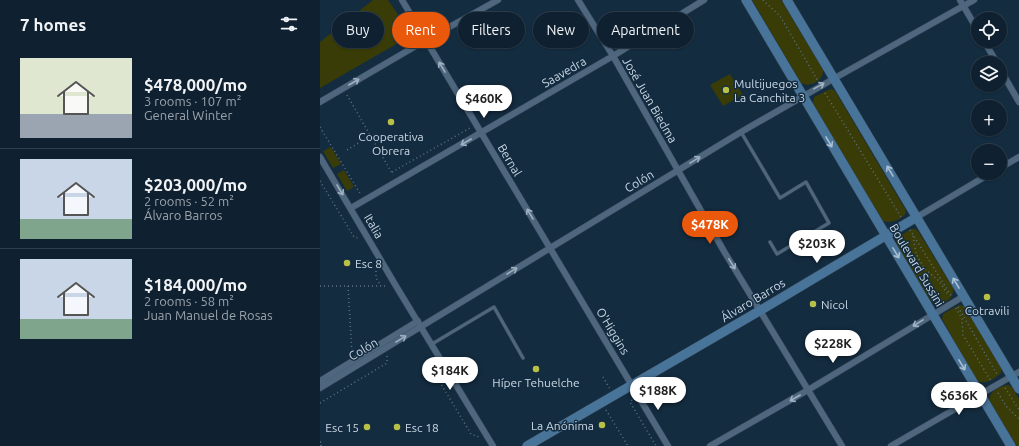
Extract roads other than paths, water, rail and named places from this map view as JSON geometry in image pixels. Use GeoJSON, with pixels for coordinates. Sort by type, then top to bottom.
{"type":"FeatureCollection","features":[{"type":"Feature","properties":{"kind":"main road","name":"Boulevard Sussini"},"geometry":{"type":"LineString","coordinates":[[746,0],[1011,446]]}},
{"type":"Feature","properties":{"kind":"main road","name":"Boulevard Sussini"},"geometry":{"type":"LineString","coordinates":[[787,0],[964,296],[1015,374],[1019,389]]}},
{"type":"Feature","properties":{"kind":"main road","name":"Álvaro Barros"},"geometry":{"type":"LineString","coordinates":[[527,446],[761,310],[917,217]]}},
{"type":"Feature","properties":{"kind":"street","name":"Bernal"},"geometry":{"type":"LineString","coordinates":[[402,0],[409,12]]}},
{"type":"Feature","properties":{"kind":"street"},"geometry":{"type":"LineString","coordinates":[[450,27],[498,0]]}},
{"type":"Feature","properties":{"kind":"street","name":"José Juan Biedma"},"geometry":{"type":"LineString","coordinates":[[578,0],[613,56],[725,253],[761,310],[842,446]]}},
{"type":"Feature","properties":{"kind":"street","name":"Saavedra"},"geometry":{"type":"LineString","coordinates":[[351,208],[613,56],[704,0]]}},
{"type":"Feature","properties":{"kind":"street"},"geometry":{"type":"LineString","coordinates":[[960,0],[971,18]]}},
{"type":"Feature","properties":{"kind":"street","name":"Colón"},"geometry":{"type":"LineString","coordinates":[[320,388],[331,377],[352,362],[550,248],[802,96],[974,0]]}},
{"type":"Feature","properties":{"kind":"street"},"geometry":{"type":"LineString","coordinates":[[320,102],[412,48]]}},
{"type":"Feature","properties":{"kind":"street","name":"Bernal"},"geometry":{"type":"LineString","coordinates":[[431,48],[550,248]]}},
{"type":"Feature","properties":{"kind":"street"},"geometry":{"type":"LineString","coordinates":[[1007,81],[1019,102]]}},
{"type":"Feature","properties":{"kind":"street","name":"Italia"},"geometry":{"type":"LineString","coordinates":[[320,157],[396,286],[492,443]]}},
{"type":"Feature","properties":{"kind":"street"},"geometry":{"type":"LineString","coordinates":[[1007,164],[1019,157]]}},
{"type":"Feature","properties":{"kind":"street","name":"Álvaro Barros"},"geometry":{"type":"LineString","coordinates":[[917,217],[979,180]]}},
{"type":"Feature","properties":{"kind":"street","name":"O'Higgins"},"geometry":{"type":"LineString","coordinates":[[550,248],[668,446]]}},
{"type":"Feature","properties":{"kind":"street"},"geometry":{"type":"LineString","coordinates":[[710,446],[808,390],[964,296]]}},
{"type":"Feature","properties":{"kind":"street","name":"Colón"},"geometry":{"type":"LineString","coordinates":[[320,381],[331,377],[387,347],[420,324]]}},
{"type":"Feature","properties":{"kind":"street"},"geometry":{"type":"LineString","coordinates":[[891,446],[1015,374]]}},
{"type":"Feature","properties":{"kind":"lane"},"geometry":{"type":"LineString","coordinates":[[741,132],[780,198],[806,182],[829,223],[777,254],[770,242]]}},
{"type":"Feature","properties":{"kind":"lane"},"geometry":{"type":"LineString","coordinates":[[432,344],[494,308],[522,358]]}},
{"type":"Feature","properties":{"kind":"place","name":"Multijuegos La Canchita 3"},"geometry":{"type":"Point","coordinates":[726,90]}},
{"type":"Feature","properties":{"kind":"place","name":"Cooperativa Obrera"},"geometry":{"type":"Point","coordinates":[391,122]}},
{"type":"Feature","properties":{"kind":"place","name":"Esc 8"},"geometry":{"type":"Point","coordinates":[347,263]}},
{"type":"Feature","properties":{"kind":"place","name":"Cotravili"},"geometry":{"type":"Point","coordinates":[987,297]}},
{"type":"Feature","properties":{"kind":"place","name":"Nicol"},"geometry":{"type":"Point","coordinates":[813,304]}},
{"type":"Feature","properties":{"kind":"place","name":"Híper Tehuelche"},"geometry":{"type":"Point","coordinates":[536,369]}},
{"type":"Feature","properties":{"kind":"place","name":"La Anónima"},"geometry":{"type":"Point","coordinates":[602,425]}},
{"type":"Feature","properties":{"kind":"place","name":"Esc 15"},"geometry":{"type":"Point","coordinates":[367,427]}},
{"type":"Feature","properties":{"kind":"place","name":"Esc 18"},"geometry":{"type":"Point","coordinates":[397,427]}}]}
